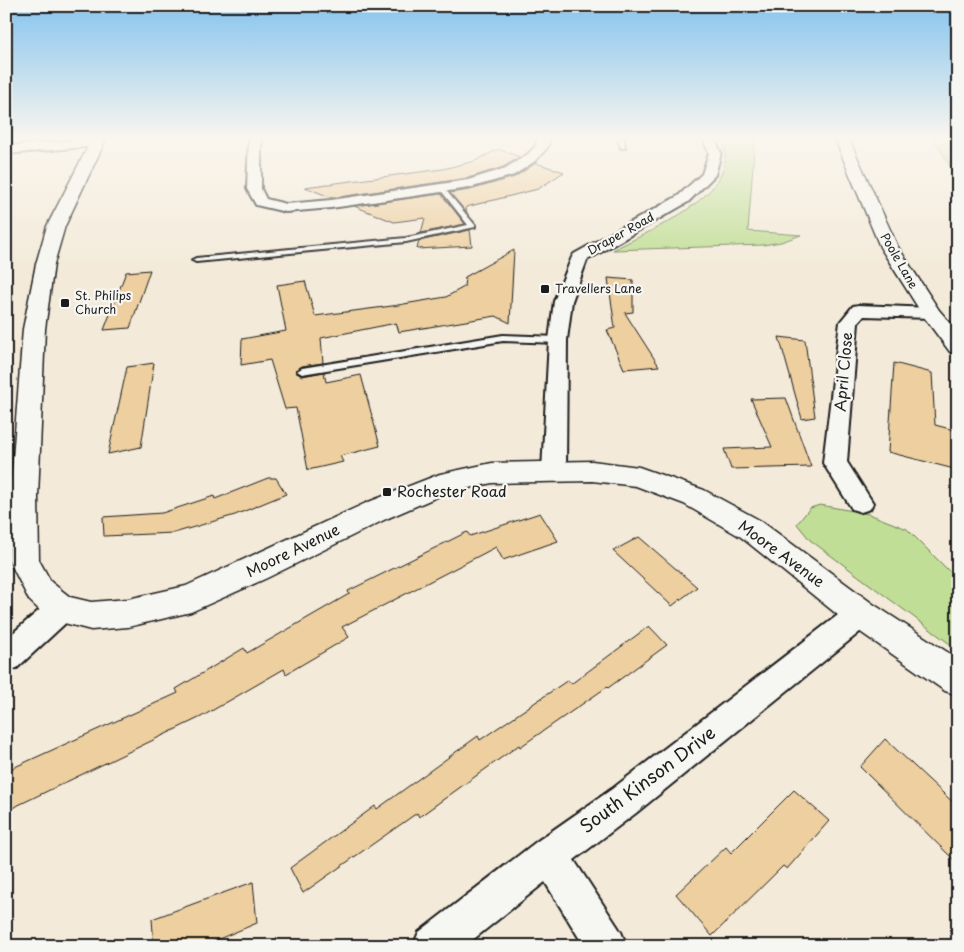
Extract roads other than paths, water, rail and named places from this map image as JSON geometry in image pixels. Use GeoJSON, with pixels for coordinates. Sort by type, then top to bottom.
{"type":"FeatureCollection","features":[{"type":"Feature","properties":{"kind":"street","name":"Moore Avenue"},"geometry":{"type":"LineString","coordinates":[[78,183],[56,226],[45,264],[34,328],[24,497],[24,560],[40,591],[62,609],[91,616],[128,613],[191,598],[376,511],[440,484],[492,473],[592,471],[639,477],[694,497],[751,529],[862,614],[958,679]]}},
{"type":"Feature","properties":{"kind":"street"},"geometry":{"type":"LineString","coordinates":[[254,183],[254,189],[261,202],[286,208],[331,204],[471,183]]}},
{"type":"Feature","properties":{"kind":"street","name":"Draper Road"},"geometry":{"type":"LineString","coordinates":[[554,471],[558,340],[563,301],[580,256],[682,199],[699,183]]}},
{"type":"Feature","properties":{"kind":"street","name":"Poole Lane"},"geometry":{"type":"LineString","coordinates":[[861,183],[889,247],[931,313],[958,347]]}},
{"type":"Feature","properties":{"kind":"street","name":"April Close"},"geometry":{"type":"LineString","coordinates":[[861,503],[835,463],[849,322],[859,310],[931,313]]}},
{"type":"Feature","properties":{"kind":"street"},"geometry":{"type":"LineString","coordinates":[[6,658],[62,609]]}},
{"type":"Feature","properties":{"kind":"street","name":"South Kinson Drive"},"geometry":{"type":"LineString","coordinates":[[433,946],[549,855],[624,801],[862,614]]}},
{"type":"Feature","properties":{"kind":"street"},"geometry":{"type":"LineString","coordinates":[[549,855],[607,946]]}},
{"type":"Feature","properties":{"kind":"lane"},"geometry":{"type":"LineString","coordinates":[[196,260],[406,240],[473,226],[443,189]]}},
{"type":"Feature","properties":{"kind":"lane"},"geometry":{"type":"LineString","coordinates":[[302,371],[503,338],[558,340]]}},
{"type":"Feature","properties":{"kind":"place","name":"Travellers Lane"},"geometry":{"type":"Point","coordinates":[545,289]}},
{"type":"Feature","properties":{"kind":"place","name":"St. Philips Church"},"geometry":{"type":"Point","coordinates":[65,303]}},
{"type":"Feature","properties":{"kind":"place","name":"Rochester Road"},"geometry":{"type":"Point","coordinates":[387,492]}}]}
